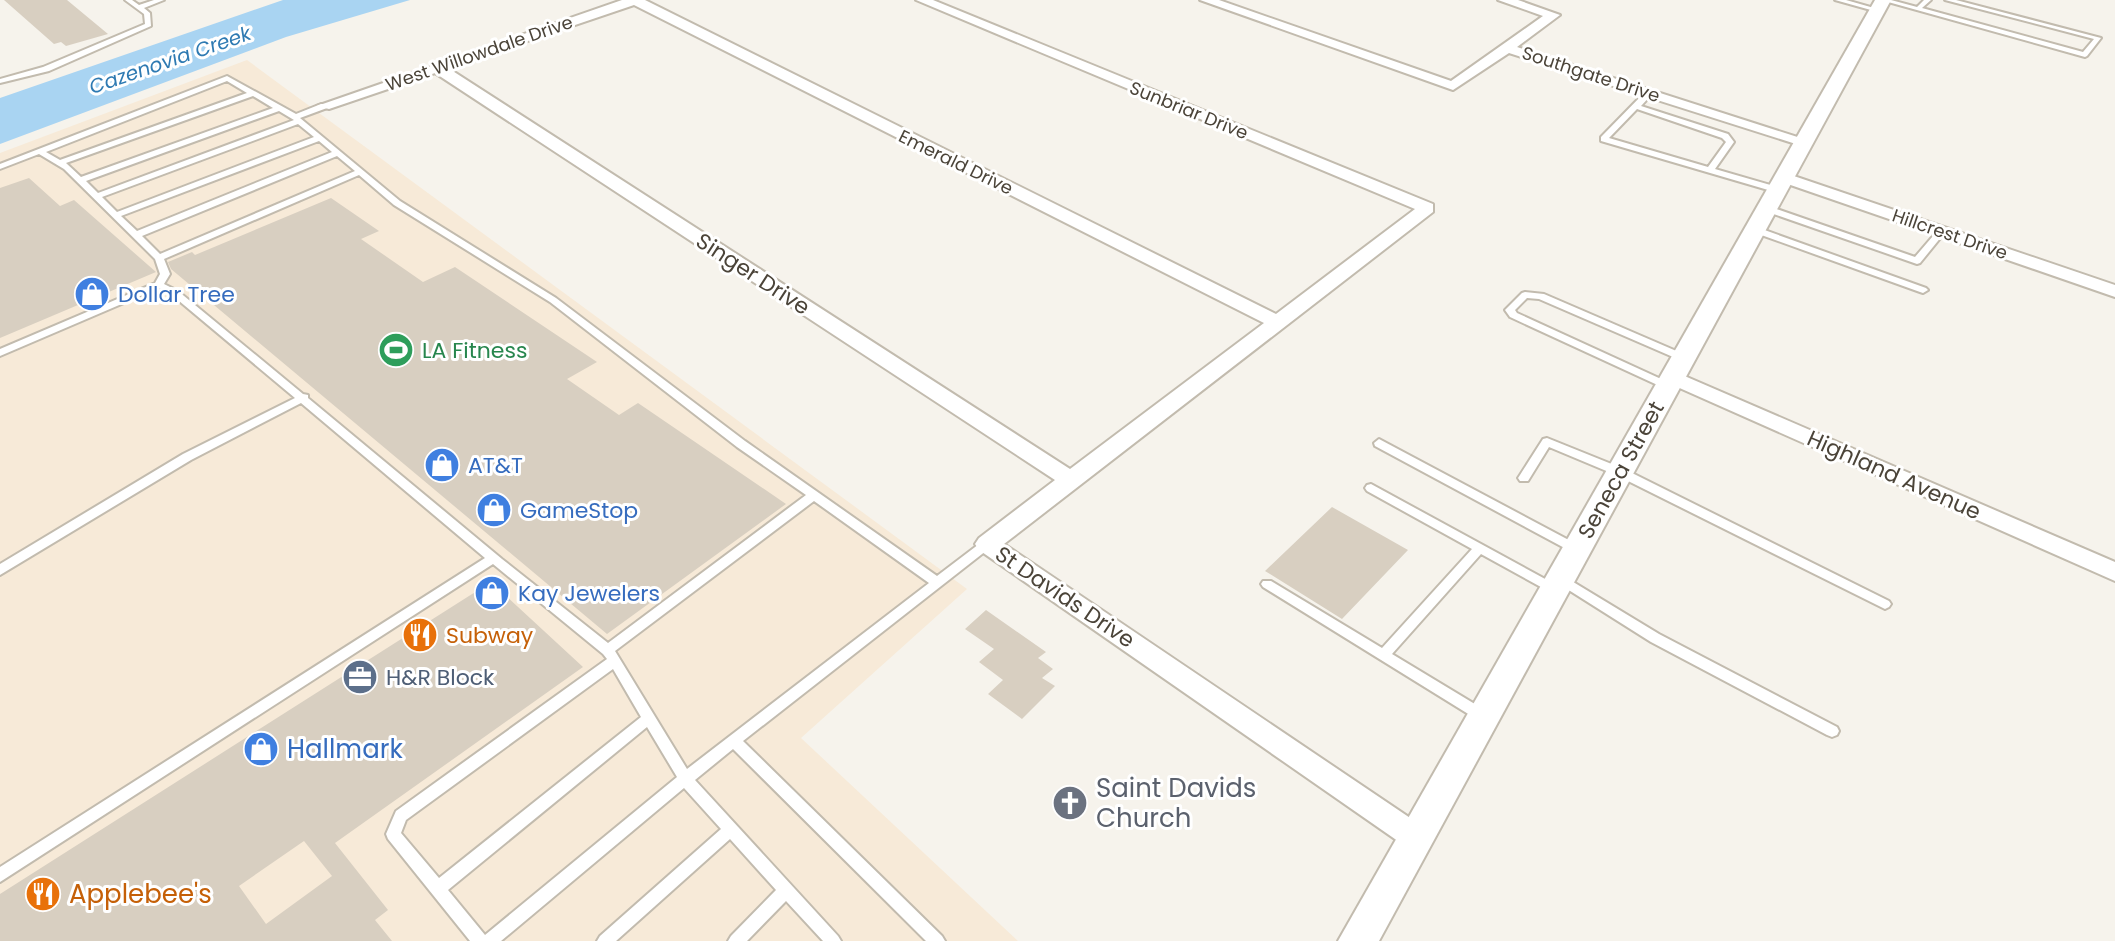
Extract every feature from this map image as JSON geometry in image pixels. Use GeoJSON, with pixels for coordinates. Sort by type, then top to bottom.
{"type":"FeatureCollection","features":[{"type":"Feature","properties":{"kind":"street","name":"West Willowdale Drive"},"geometry":{"type":"LineString","coordinates":[[324,106],[635,0]]}},
{"type":"Feature","properties":{"kind":"street","name":"Emerald Drive"},"geometry":{"type":"LineString","coordinates":[[635,0],[1278,322]]}},
{"type":"Feature","properties":{"kind":"street","name":"Sunbriar Drive"},"geometry":{"type":"LineString","coordinates":[[922,0],[1427,208],[1402,227]]}},
{"type":"Feature","properties":{"kind":"street","name":"Southgate Drive"},"geometry":{"type":"LineString","coordinates":[[1206,0],[1453,86],[1507,48],[1805,142]]}},
{"type":"Feature","properties":{"kind":"street"},"geometry":{"type":"LineString","coordinates":[[1504,0],[1553,15],[1507,48]]}},
{"type":"Feature","properties":{"kind":"street","name":"Seneca Street"},"geometry":{"type":"LineString","coordinates":[[1358,941],[1882,3]]}},
{"type":"Feature","properties":{"kind":"street","name":"Singer Drive"},"geometry":{"type":"LineString","coordinates":[[436,67],[1071,480]]}},
{"type":"Feature","properties":{"kind":"street","name":"Hillcrest Drive"},"geometry":{"type":"LineString","coordinates":[[1777,192],[1942,231],[2115,291]]}},
{"type":"Feature","properties":{"kind":"street","name":"St Davids Drive"},"geometry":{"type":"LineString","coordinates":[[1402,227],[987,544],[1415,837]]}},
{"type":"Feature","properties":{"kind":"street","name":"Highland Avenue"},"geometry":{"type":"LineString","coordinates":[[1675,374],[2115,572]]}},
{"type":"Feature","properties":{"kind":"lane"},"geometry":{"type":"LineString","coordinates":[[0,81],[46,69],[149,25],[147,13],[128,0]]}},
{"type":"Feature","properties":{"kind":"lane"},"geometry":{"type":"LineString","coordinates":[[139,7],[161,0]]}},
{"type":"Feature","properties":{"kind":"lane"},"geometry":{"type":"LineString","coordinates":[[1838,0],[1918,9],[1925,14],[2085,55],[2098,38],[1948,0]]}},
{"type":"Feature","properties":{"kind":"lane"},"geometry":{"type":"LineString","coordinates":[[1918,9],[1928,0]]}},
{"type":"Feature","properties":{"kind":"lane"},"geometry":{"type":"LineString","coordinates":[[0,167],[227,78],[297,119],[397,203],[553,300],[814,495],[937,582]]}},
{"type":"Feature","properties":{"kind":"lane"},"geometry":{"type":"LineString","coordinates":[[59,163],[253,93]]}},
{"type":"Feature","properties":{"kind":"lane"},"geometry":{"type":"LineString","coordinates":[[1649,93],[1604,139],[1711,169],[1777,192],[1917,261],[1942,231]]}},
{"type":"Feature","properties":{"kind":"lane"},"geometry":{"type":"LineString","coordinates":[[96,196],[324,106]]}},
{"type":"Feature","properties":{"kind":"lane"},"geometry":{"type":"LineString","coordinates":[[1635,106],[1725,136],[1730,142],[1711,169]]}},
{"type":"Feature","properties":{"kind":"lane"},"geometry":{"type":"LineString","coordinates":[[80,180],[279,108]]}},
{"type":"Feature","properties":{"kind":"lane"},"geometry":{"type":"LineString","coordinates":[[116,215],[319,138]]}},
{"type":"Feature","properties":{"kind":"lane"},"geometry":{"type":"LineString","coordinates":[[0,353],[159,285],[165,274],[159,258],[116,215],[80,180],[39,151]]}},
{"type":"Feature","properties":{"kind":"lane"},"geometry":{"type":"LineString","coordinates":[[136,235],[338,153]]}},
{"type":"Feature","properties":{"kind":"lane"},"geometry":{"type":"LineString","coordinates":[[159,258],[360,172]]}},
{"type":"Feature","properties":{"kind":"lane"},"geometry":{"type":"LineString","coordinates":[[1756,230],[1923,290]]}},
{"type":"Feature","properties":{"kind":"lane"},"geometry":{"type":"LineString","coordinates":[[159,285],[175,293],[304,397],[492,559],[611,655],[685,779],[833,941]]}},
{"type":"Feature","properties":{"kind":"lane"},"geometry":{"type":"LineString","coordinates":[[1525,295],[1541,296],[1675,374],[1513,315],[1510,310],[1525,295]]}},
{"type":"Feature","properties":{"kind":"lane"},"geometry":{"type":"LineString","coordinates":[[0,570],[187,457],[304,397]]}},
{"type":"Feature","properties":{"kind":"lane"},"geometry":{"type":"LineString","coordinates":[[1524,478],[1547,442],[1620,472],[1885,604]]}},
{"type":"Feature","properties":{"kind":"lane"},"geometry":{"type":"LineString","coordinates":[[1379,443],[1577,549]]}},
{"type":"Feature","properties":{"kind":"lane"},"geometry":{"type":"LineString","coordinates":[[1371,488],[1832,731]]}},
{"type":"Feature","properties":{"kind":"lane"},"geometry":{"type":"LineString","coordinates":[[480,941],[393,834],[401,816],[814,495]]}},
{"type":"Feature","properties":{"kind":"lane"},"geometry":{"type":"LineString","coordinates":[[489,941],[685,779],[987,544]]}},
{"type":"Feature","properties":{"kind":"lane"},"geometry":{"type":"LineString","coordinates":[[1384,655],[1480,548]]}},
{"type":"Feature","properties":{"kind":"lane"},"geometry":{"type":"LineString","coordinates":[[0,875],[492,559]]}},
{"type":"Feature","properties":{"kind":"lane"},"geometry":{"type":"LineString","coordinates":[[1267,584],[1483,716]]}},
{"type":"Feature","properties":{"kind":"lane"},"geometry":{"type":"LineString","coordinates":[[437,889],[649,718]]}},
{"type":"Feature","properties":{"kind":"lane"},"geometry":{"type":"LineString","coordinates":[[734,741],[937,941]]}},
{"type":"Feature","properties":{"kind":"lane"},"geometry":{"type":"LineString","coordinates":[[605,941],[731,829]]}},
{"type":"Feature","properties":{"kind":"lane"},"geometry":{"type":"LineString","coordinates":[[736,941],[786,890]]}},
{"type":"Feature","properties":{"kind":"shaded area"},"geometry":{"type":"Polygon","coordinates":[[[247,60],[967,589],[801,738],[1018,941],[0,941],[0,153],[247,60]]]}},
{"type":"Feature","properties":{"kind":"water","name":"Cazenovia Creek"},"geometry":{"type":"Polygon","coordinates":[[[283,0],[410,0],[286,37],[0,144],[0,98],[283,0]]]}},
{"type":"Feature","properties":{"kind":"building"},"geometry":{"type":"Polygon","coordinates":[[[4,0],[67,0],[108,34],[66,46],[61,42],[54,44],[4,0]]]}},
{"type":"Feature","properties":{"kind":"building"},"geometry":{"type":"Polygon","coordinates":[[[29,178],[60,206],[74,200],[156,272],[0,338],[0,188],[29,178]]]}},
{"type":"Feature","properties":{"kind":"building"},"geometry":{"type":"Polygon","coordinates":[[[331,198],[379,231],[361,239],[423,282],[455,267],[597,362],[567,379],[619,415],[638,403],[786,504],[607,634],[171,269],[168,262],[192,252],[195,255],[331,198]]]}},
{"type":"Feature","properties":{"kind":"building"},"geometry":{"type":"Polygon","coordinates":[[[1332,507],[1408,550],[1342,619],[1265,571],[1332,507]]]}},
{"type":"Feature","properties":{"kind":"building"},"geometry":{"type":"Polygon","coordinates":[[[491,582],[583,667],[335,843],[388,910],[375,920],[392,941],[0,941],[0,894],[491,582]],[[304,841],[239,886],[266,924],[332,876],[304,841]]]}},
{"type":"Feature","properties":{"kind":"building"},"geometry":{"type":"Polygon","coordinates":[[[986,610],[1046,652],[1038,658],[1053,669],[1042,678],[1055,686],[1022,719],[988,694],[1003,680],[979,662],[994,649],[965,629],[986,610]]]}},
{"type":"Feature","properties":{"kind":"place","name":"Dollar Tree"},"geometry":{"type":"Point","coordinates":[92,294]}},
{"type":"Feature","properties":{"kind":"place","name":"LA Fitness"},"geometry":{"type":"Point","coordinates":[396,350]}},
{"type":"Feature","properties":{"kind":"place","name":"AT&T"},"geometry":{"type":"Point","coordinates":[442,465]}},
{"type":"Feature","properties":{"kind":"place","name":"GameStop"},"geometry":{"type":"Point","coordinates":[494,510]}},
{"type":"Feature","properties":{"kind":"place","name":"Kay Jewelers"},"geometry":{"type":"Point","coordinates":[492,593]}},
{"type":"Feature","properties":{"kind":"place","name":"Subway"},"geometry":{"type":"Point","coordinates":[420,635]}},
{"type":"Feature","properties":{"kind":"place","name":"H&R Block"},"geometry":{"type":"Point","coordinates":[360,677]}},
{"type":"Feature","properties":{"kind":"place","name":"Hallmark"},"geometry":{"type":"Point","coordinates":[261,749]}},
{"type":"Feature","properties":{"kind":"place","name":"Saint Davids Church"},"geometry":{"type":"Point","coordinates":[1070,803]}},
{"type":"Feature","properties":{"kind":"place","name":"Applebee's"},"geometry":{"type":"Point","coordinates":[43,894]}}]}
